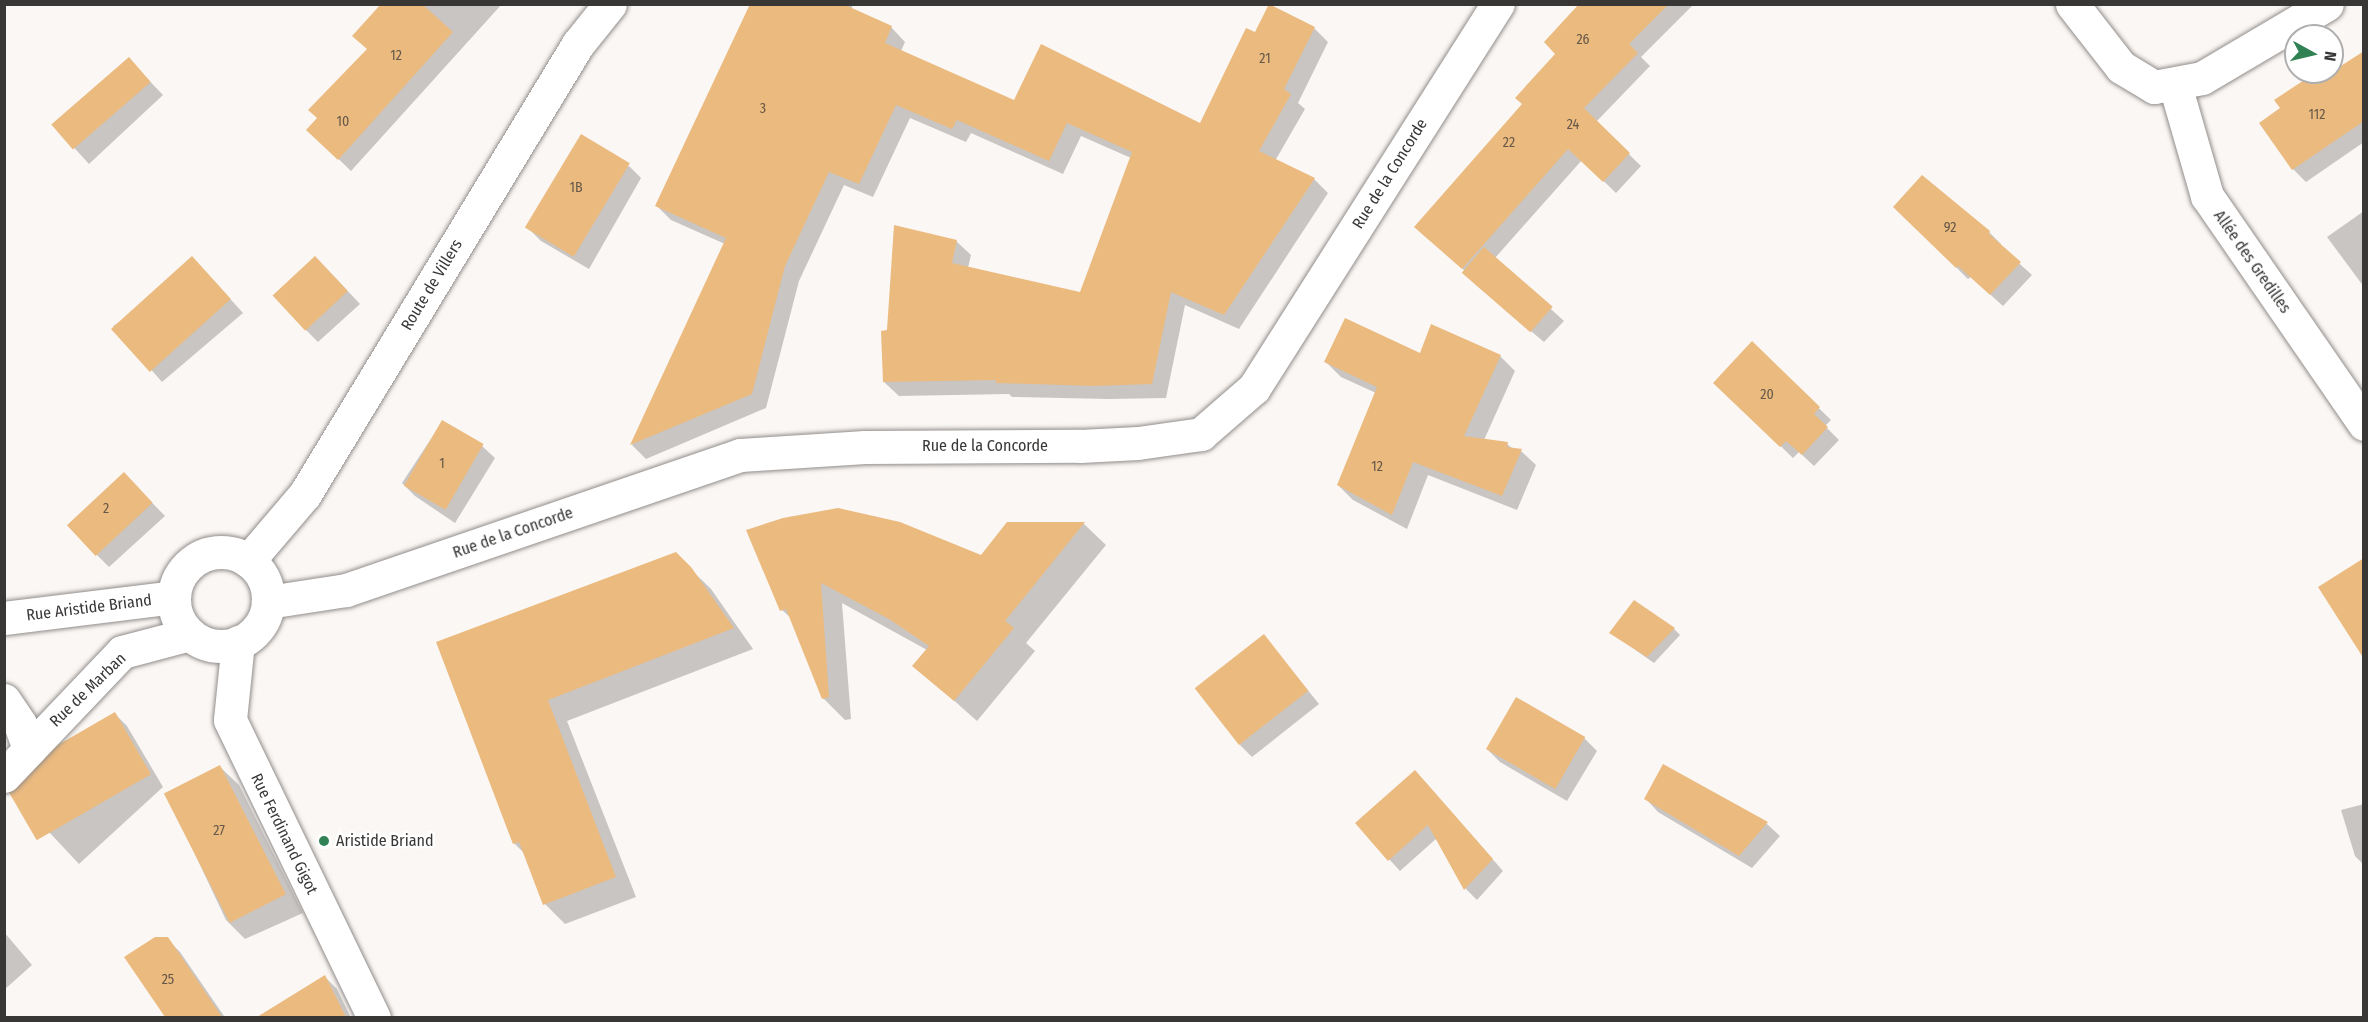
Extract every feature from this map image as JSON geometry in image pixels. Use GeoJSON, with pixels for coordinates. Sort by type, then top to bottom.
{"type":"FeatureCollection","features":[{"type":"Feature","properties":{"kind":"street","name":"Route de Villers"},"geometry":{"type":"LineString","coordinates":[[248,561],[304,494],[578,44],[610,4]]}},
{"type":"Feature","properties":{"kind":"street","name":"Rue de la Concorde"},"geometry":{"type":"LineString","coordinates":[[268,602],[346,590],[740,455],[865,447],[1080,446],[1138,443],[1201,434],[1254,388],[1498,4]]}},
{"type":"Feature","properties":{"kind":"street"},"geometry":{"type":"LineString","coordinates":[[2072,4],[2121,67],[2154,87],[2175,85],[2202,78],[2327,4]]}},
{"type":"Feature","properties":{"kind":"street","name":"Allée des Gredilles"},"geometry":{"type":"LineString","coordinates":[[2175,85],[2207,196],[2364,424]]}},
{"type":"Feature","properties":{"kind":"street"},"geometry":{"type":"LineString","coordinates":[[222,552],[236,554],[248,561],[263,579],[268,602],[259,627],[238,642],[213,645],[190,634],[181,624],[174,597],[183,570],[194,560],[207,554],[222,552]]}},
{"type":"Feature","properties":{"kind":"street","name":"Rue Aristide Briand"},"geometry":{"type":"LineString","coordinates":[[4,618],[174,597]]}},
{"type":"Feature","properties":{"kind":"street","name":"Rue de Marban"},"geometry":{"type":"LineString","coordinates":[[4,776],[122,652],[190,634]]}},
{"type":"Feature","properties":{"kind":"street","name":"Rue Ferdinand Gigot"},"geometry":{"type":"LineString","coordinates":[[238,642],[230,720],[374,1017]]}},
{"type":"Feature","properties":{"kind":"street"},"geometry":{"type":"LineString","coordinates":[[4,700],[20,724],[29,749]]}},
{"type":"Feature","properties":{"kind":"building"},"geometry":{"type":"Polygon","coordinates":[[[381,4],[422,4],[453,32],[338,160],[306,130],[317,118],[308,110],[367,49],[352,36],[381,4]]]}},
{"type":"Feature","properties":{"kind":"building"},"geometry":{"type":"Polygon","coordinates":[[[750,4],[843,4],[892,26],[885,43],[1014,100],[1041,44],[1200,123],[1246,28],[1255,32],[1269,4],[1315,27],[1284,89],[1291,94],[1259,151],[1315,178],[1224,315],[1171,292],[1152,384],[1094,386],[996,383],[996,380],[883,382],[881,331],[887,330],[894,225],[957,240],[952,263],[1080,292],[1132,152],[1067,123],[1049,161],[957,120],[952,129],[896,105],[859,184],[829,172],[785,266],[752,394],[630,445],[726,238],[655,206],[750,4]]]}},
{"type":"Feature","properties":{"kind":"building"},"geometry":{"type":"Polygon","coordinates":[[[1579,4],[1669,4],[1629,44],[1638,53],[1584,108],[1630,153],[1603,182],[1568,149],[1462,269],[1414,227],[1522,104],[1515,98],[1555,54],[1544,42],[1579,4]]]}},
{"type":"Feature","properties":{"kind":"building"},"geometry":{"type":"Polygon","coordinates":[[[2364,51],[2364,121],[2292,170],[2259,123],[2280,108],[2274,100],[2298,84],[2344,84],[2344,64],[2364,51]]]}},
{"type":"Feature","properties":{"kind":"building"},"geometry":{"type":"Polygon","coordinates":[[[129,57],[151,82],[73,149],[51,125],[129,57]]]}},
{"type":"Feature","properties":{"kind":"building"},"geometry":{"type":"Polygon","coordinates":[[[581,134],[630,163],[574,257],[525,227],[581,134]]]}},
{"type":"Feature","properties":{"kind":"building"},"geometry":{"type":"Polygon","coordinates":[[[1922,175],[1990,231],[1989,234],[2021,262],[1990,295],[1958,266],[1956,268],[1893,207],[1922,175]]]}},
{"type":"Feature","properties":{"kind":"building"},"geometry":{"type":"Polygon","coordinates":[[[1484,247],[1553,307],[1530,332],[1462,273],[1484,247]]]}},
{"type":"Feature","properties":{"kind":"building"},"geometry":{"type":"Polygon","coordinates":[[[192,256],[231,299],[150,372],[111,329],[192,256]]]}},
{"type":"Feature","properties":{"kind":"building"},"geometry":{"type":"Polygon","coordinates":[[[315,256],[348,291],[305,331],[273,296],[315,256]]]}},
{"type":"Feature","properties":{"kind":"building"},"geometry":{"type":"Polygon","coordinates":[[[1345,318],[1420,353],[1431,324],[1501,355],[1464,436],[1508,442],[1507,447],[1522,449],[1502,496],[1413,462],[1392,515],[1337,485],[1377,387],[1324,362],[1345,318]]]}},
{"type":"Feature","properties":{"kind":"building"},"geometry":{"type":"Polygon","coordinates":[[[1752,341],[1820,407],[1814,414],[1828,427],[1802,455],[1786,441],[1780,447],[1713,383],[1752,341]]]}},
{"type":"Feature","properties":{"kind":"building"},"geometry":{"type":"Polygon","coordinates":[[[442,420],[484,444],[446,510],[404,486],[442,420]]]}},
{"type":"Feature","properties":{"kind":"building"},"geometry":{"type":"Polygon","coordinates":[[[124,472],[153,503],[96,556],[67,525],[124,472]]]}},
{"type":"Feature","properties":{"kind":"building"},"geometry":{"type":"Polygon","coordinates":[[[838,508],[900,522],[981,555],[1007,522],[1085,522],[1005,621],[1014,628],[954,701],[912,666],[929,646],[889,619],[821,583],[829,697],[822,699],[786,609],[780,611],[746,530],[783,518],[838,508]]]}},
{"type":"Feature","properties":{"kind":"building"},"geometry":{"type":"Polygon","coordinates":[[[676,552],[691,567],[734,628],[548,700],[616,877],[543,905],[519,842],[513,844],[436,642],[676,552]]]}},
{"type":"Feature","properties":{"kind":"building"},"geometry":{"type":"Polygon","coordinates":[[[2364,558],[2364,659],[2318,587],[2364,558]]]}},
{"type":"Feature","properties":{"kind":"building"},"geometry":{"type":"Polygon","coordinates":[[[1634,600],[1675,628],[1647,657],[1609,633],[1634,600]]]}},
{"type":"Feature","properties":{"kind":"building"},"geometry":{"type":"Polygon","coordinates":[[[1264,634],[1308,691],[1239,745],[1195,688],[1264,634]]]}},
{"type":"Feature","properties":{"kind":"building"},"geometry":{"type":"Polygon","coordinates":[[[1516,697],[1585,737],[1555,789],[1486,749],[1516,697]]]}},
{"type":"Feature","properties":{"kind":"building"},"geometry":{"type":"Polygon","coordinates":[[[115,712],[151,774],[37,840],[4,784],[4,776],[115,712]]]}},
{"type":"Feature","properties":{"kind":"building"},"geometry":{"type":"Polygon","coordinates":[[[1663,764],[1768,822],[1739,856],[1644,799],[1663,764]]]}},
{"type":"Feature","properties":{"kind":"building"},"geometry":{"type":"Polygon","coordinates":[[[220,765],[286,894],[230,923],[164,794],[220,765]]]}},
{"type":"Feature","properties":{"kind":"building"},"geometry":{"type":"Polygon","coordinates":[[[1415,770],[1493,859],[1464,890],[1428,825],[1388,861],[1355,823],[1415,770]]]}},
{"type":"Feature","properties":{"kind":"building"},"geometry":{"type":"Polygon","coordinates":[[[155,937],[168,937],[222,1017],[165,1017],[124,957],[155,937]]]}},
{"type":"Feature","properties":{"kind":"building"},"geometry":{"type":"Polygon","coordinates":[[[325,975],[346,1017],[257,1017],[325,975]]]}},
{"type":"Feature","properties":{"kind":"place","name":"Aristide Briand"},"geometry":{"type":"Point","coordinates":[324,841]}}]}
